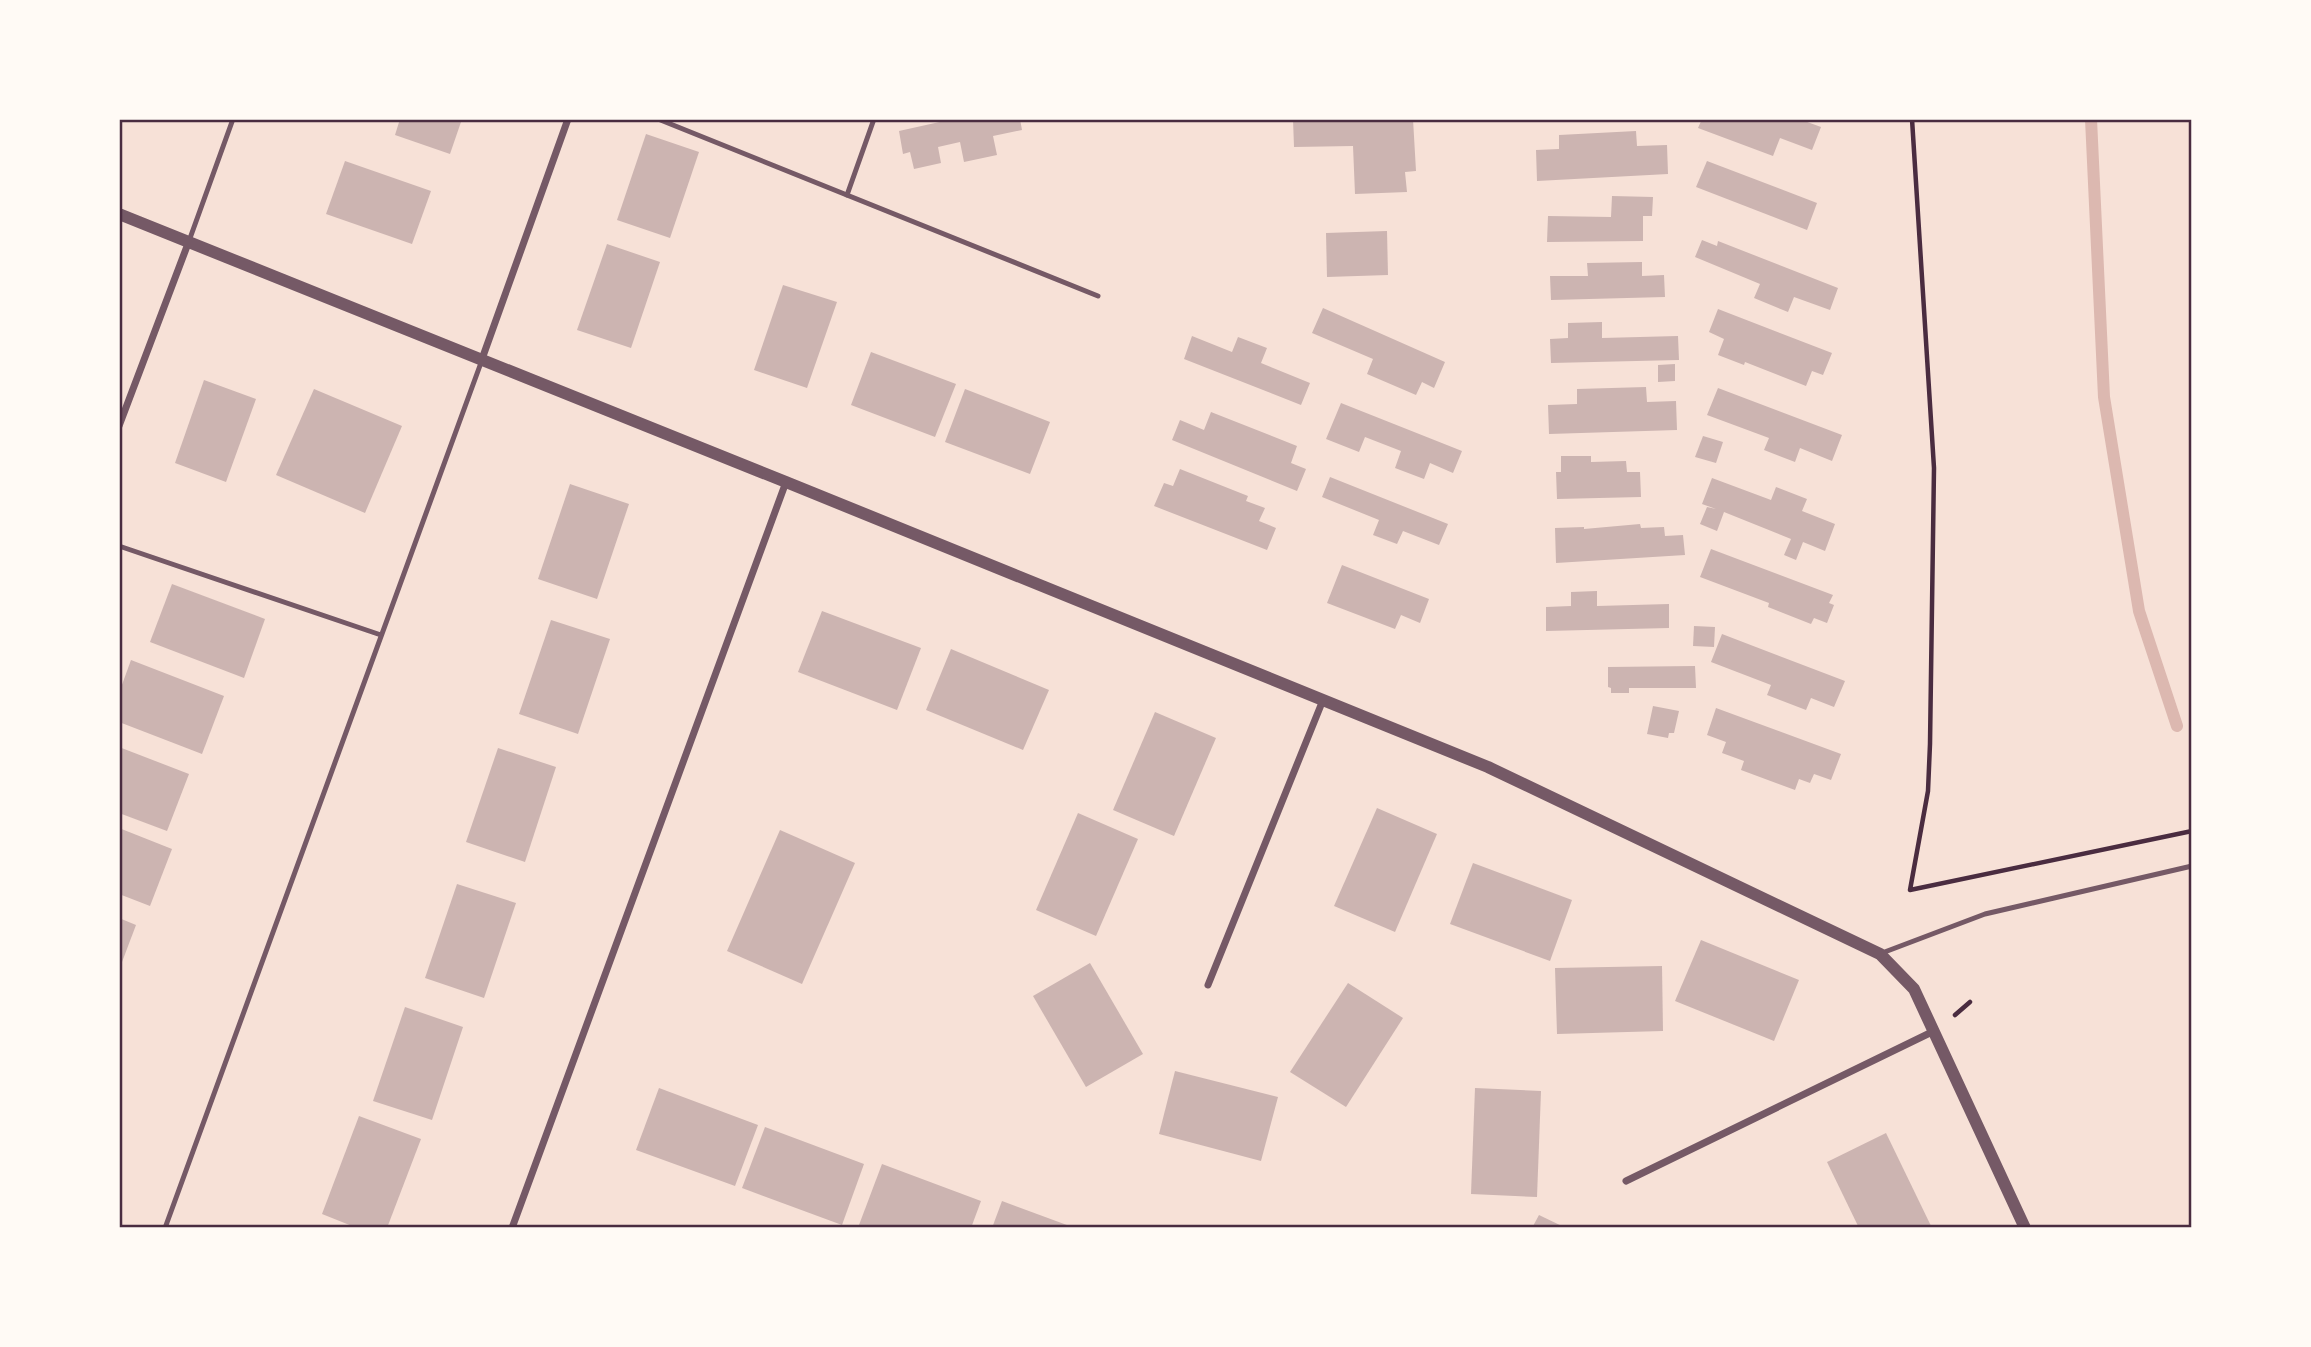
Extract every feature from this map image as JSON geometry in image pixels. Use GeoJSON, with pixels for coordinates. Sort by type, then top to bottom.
{"type":"FeatureCollection","features":[{"type":"Feature","properties":{"kind":"street"},"geometry":{"type":"LineString","coordinates":[[482,359],[568,119]]}},
{"type":"Feature","properties":{"kind":"street"},"geometry":{"type":"LineString","coordinates":[[119,214],[1488,767],[1880,954],[1914,989],[2025,1228]]}},
{"type":"Feature","properties":{"kind":"street"},"geometry":{"type":"LineString","coordinates":[[119,426],[189,241]]}},
{"type":"Feature","properties":{"kind":"street"},"geometry":{"type":"LineString","coordinates":[[524,1228],[513,1226],[786,482]]}},
{"type":"Feature","properties":{"kind":"street"},"geometry":{"type":"LineString","coordinates":[[1208,985],[1323,700]]}},
{"type":"Feature","properties":{"kind":"street"},"geometry":{"type":"LineString","coordinates":[[1626,1181],[1934,1030]]}},
{"type":"Feature","properties":{"kind":"lane"},"geometry":{"type":"LineString","coordinates":[[189,241],[233,119]]}},
{"type":"Feature","properties":{"kind":"lane"},"geometry":{"type":"LineString","coordinates":[[658,119],[1098,296]]}},
{"type":"Feature","properties":{"kind":"lane"},"geometry":{"type":"LineString","coordinates":[[847,195],[874,119]]}},
{"type":"Feature","properties":{"kind":"lane"},"geometry":{"type":"LineString","coordinates":[[165,1228],[482,359]]}},
{"type":"Feature","properties":{"kind":"lane"},"geometry":{"type":"LineString","coordinates":[[119,546],[382,635]]}},
{"type":"Feature","properties":{"kind":"lane"},"geometry":{"type":"LineString","coordinates":[[1880,954],[1985,914],[2192,866]]}},
{"type":"Feature","properties":{"kind":"path"},"geometry":{"type":"LineString","coordinates":[[1912,119],[1934,468],[1928,779],[1910,890],[2192,831]]}},
{"type":"Feature","properties":{"kind":"building"},"geometry":{"type":"Polygon","coordinates":[[[400,119],[462,119],[450,154],[395,135],[400,119]]]}},
{"type":"Feature","properties":{"kind":"building"},"geometry":{"type":"Polygon","coordinates":[[[953,119],[1020,119],[1022,130],[993,136],[997,155],[964,162],[960,142],[938,147],[941,163],[914,169],[910,152],[903,154],[899,131],[953,119]]]}},
{"type":"Feature","properties":{"kind":"building"},"geometry":{"type":"Polygon","coordinates":[[[1293,119],[1413,119],[1416,171],[1405,172],[1407,192],[1355,194],[1353,146],[1294,147],[1293,119]]]}},
{"type":"Feature","properties":{"kind":"building"},"geometry":{"type":"Polygon","coordinates":[[[1702,119],[1799,119],[1821,127],[1812,150],[1780,138],[1773,156],[1698,128],[1702,119]]]}},
{"type":"Feature","properties":{"kind":"building"},"geometry":{"type":"Polygon","coordinates":[[[1636,131],[1637,146],[1667,145],[1668,174],[1537,181],[1536,150],[1559,149],[1559,135],[1636,131]]]}},
{"type":"Feature","properties":{"kind":"building"},"geometry":{"type":"Polygon","coordinates":[[[646,134],[699,152],[670,238],[617,220],[646,134]]]}},
{"type":"Feature","properties":{"kind":"building"},"geometry":{"type":"Polygon","coordinates":[[[345,161],[431,191],[412,244],[326,214],[345,161]]]}},
{"type":"Feature","properties":{"kind":"building"},"geometry":{"type":"Polygon","coordinates":[[[1707,161],[1817,203],[1807,230],[1696,187],[1707,161]]]}},
{"type":"Feature","properties":{"kind":"building"},"geometry":{"type":"Polygon","coordinates":[[[1612,196],[1653,197],[1652,216],[1643,216],[1643,241],[1547,242],[1548,216],[1611,217],[1612,196]]]}},
{"type":"Feature","properties":{"kind":"building"},"geometry":{"type":"Polygon","coordinates":[[[1387,231],[1388,275],[1327,277],[1326,233],[1387,231]]]}},
{"type":"Feature","properties":{"kind":"building"},"geometry":{"type":"Polygon","coordinates":[[[1702,240],[1717,246],[1718,241],[1838,288],[1830,310],[1794,297],[1788,312],[1754,298],[1760,284],[1695,257],[1702,240]]]}},
{"type":"Feature","properties":{"kind":"building"},"geometry":{"type":"Polygon","coordinates":[[[607,244],[660,262],[631,348],[577,330],[607,244]]]}},
{"type":"Feature","properties":{"kind":"building"},"geometry":{"type":"Polygon","coordinates":[[[1642,262],[1642,276],[1664,275],[1665,297],[1551,300],[1550,276],[1588,276],[1587,263],[1642,262]]]}},
{"type":"Feature","properties":{"kind":"building"},"geometry":{"type":"Polygon","coordinates":[[[783,285],[837,302],[807,388],[754,370],[783,285]]]}},
{"type":"Feature","properties":{"kind":"building"},"geometry":{"type":"Polygon","coordinates":[[[1323,308],[1445,362],[1434,388],[1422,382],[1416,395],[1367,374],[1373,359],[1312,333],[1323,308]]]}},
{"type":"Feature","properties":{"kind":"building"},"geometry":{"type":"Polygon","coordinates":[[[1718,309],[1832,353],[1823,375],[1812,371],[1806,386],[1745,362],[1744,365],[1718,355],[1724,339],[1709,332],[1718,309]]]}},
{"type":"Feature","properties":{"kind":"building"},"geometry":{"type":"Polygon","coordinates":[[[1602,322],[1602,338],[1678,336],[1679,360],[1551,363],[1550,339],[1568,338],[1568,323],[1602,322]]]}},
{"type":"Feature","properties":{"kind":"building"},"geometry":{"type":"Polygon","coordinates":[[[1192,336],[1232,352],[1238,337],[1267,348],[1261,363],[1310,383],[1301,405],[1184,359],[1192,336]]]}},
{"type":"Feature","properties":{"kind":"building"},"geometry":{"type":"Polygon","coordinates":[[[871,352],[956,384],[935,437],[851,405],[871,352]]]}},
{"type":"Feature","properties":{"kind":"building"},"geometry":{"type":"Polygon","coordinates":[[[1675,364],[1675,381],[1658,382],[1658,365],[1675,364]]]}},
{"type":"Feature","properties":{"kind":"building"},"geometry":{"type":"Polygon","coordinates":[[[204,380],[256,399],[226,482],[175,463],[204,380]]]}},
{"type":"Feature","properties":{"kind":"building"},"geometry":{"type":"Polygon","coordinates":[[[1646,387],[1647,402],[1676,401],[1677,430],[1549,434],[1548,405],[1577,404],[1577,389],[1646,387]]]}},
{"type":"Feature","properties":{"kind":"building"},"geometry":{"type":"Polygon","coordinates":[[[1718,388],[1842,435],[1832,461],[1800,448],[1795,462],[1764,450],[1769,438],[1707,415],[1718,388]]]}},
{"type":"Feature","properties":{"kind":"building"},"geometry":{"type":"Polygon","coordinates":[[[314,389],[402,426],[365,513],[276,475],[314,389]]]}},
{"type":"Feature","properties":{"kind":"building"},"geometry":{"type":"Polygon","coordinates":[[[965,389],[1050,422],[1030,474],[945,442],[965,389]]]}},
{"type":"Feature","properties":{"kind":"building"},"geometry":{"type":"Polygon","coordinates":[[[1341,403],[1462,451],[1453,473],[1430,463],[1424,479],[1395,468],[1401,451],[1365,437],[1359,452],[1326,439],[1341,403]]]}},
{"type":"Feature","properties":{"kind":"building"},"geometry":{"type":"Polygon","coordinates":[[[1211,412],[1297,446],[1291,463],[1306,469],[1297,491],[1172,440],[1180,420],[1204,430],[1211,412]]]}},
{"type":"Feature","properties":{"kind":"building"},"geometry":{"type":"Polygon","coordinates":[[[1703,436],[1723,442],[1716,463],[1695,457],[1703,436]]]}},
{"type":"Feature","properties":{"kind":"building"},"geometry":{"type":"Polygon","coordinates":[[[1561,456],[1591,456],[1591,462],[1626,461],[1627,472],[1640,472],[1641,497],[1557,499],[1556,472],[1561,472],[1561,456]]]}},
{"type":"Feature","properties":{"kind":"building"},"geometry":{"type":"Polygon","coordinates":[[[1180,469],[1248,496],[1246,501],[1265,508],[1259,521],[1276,528],[1267,550],[1154,506],[1164,483],[1173,486],[1180,469]]]}},
{"type":"Feature","properties":{"kind":"building"},"geometry":{"type":"Polygon","coordinates":[[[1330,477],[1448,524],[1439,545],[1403,531],[1397,544],[1373,535],[1379,520],[1322,497],[1330,477]]]}},
{"type":"Feature","properties":{"kind":"building"},"geometry":{"type":"Polygon","coordinates":[[[1712,478],[1771,500],[1776,487],[1807,499],[1802,511],[1835,524],[1825,551],[1803,542],[1796,560],[1784,555],[1791,539],[1724,512],[1717,531],[1700,524],[1707,507],[1716,509],[1702,504],[1712,478]]]}},
{"type":"Feature","properties":{"kind":"building"},"geometry":{"type":"Polygon","coordinates":[[[570,484],[629,504],[597,599],[538,579],[570,484]]]}},
{"type":"Feature","properties":{"kind":"building"},"geometry":{"type":"Polygon","coordinates":[[[1640,524],[1641,528],[1664,527],[1665,536],[1683,535],[1685,555],[1556,563],[1555,528],[1584,529],[1640,524]]]}},
{"type":"Feature","properties":{"kind":"building"},"geometry":{"type":"Polygon","coordinates":[[[1711,549],[1833,595],[1829,603],[1834,605],[1827,623],[1814,618],[1811,624],[1768,607],[1769,603],[1700,577],[1711,549]]]}},
{"type":"Feature","properties":{"kind":"building"},"geometry":{"type":"Polygon","coordinates":[[[1342,565],[1429,599],[1420,623],[1401,615],[1395,629],[1327,603],[1342,565]]]}},
{"type":"Feature","properties":{"kind":"building"},"geometry":{"type":"Polygon","coordinates":[[[172,584],[265,619],[244,678],[150,642],[172,584]]]}},
{"type":"Feature","properties":{"kind":"building"},"geometry":{"type":"Polygon","coordinates":[[[1597,591],[1597,606],[1669,604],[1669,628],[1546,631],[1546,607],[1571,606],[1571,592],[1597,591]]]}},
{"type":"Feature","properties":{"kind":"building"},"geometry":{"type":"Polygon","coordinates":[[[822,611],[921,648],[897,710],[798,672],[822,611]]]}},
{"type":"Feature","properties":{"kind":"building"},"geometry":{"type":"Polygon","coordinates":[[[551,620],[610,639],[578,734],[519,714],[551,620]]]}},
{"type":"Feature","properties":{"kind":"building"},"geometry":{"type":"Polygon","coordinates":[[[1694,626],[1715,627],[1714,647],[1693,646],[1694,626]]]}},
{"type":"Feature","properties":{"kind":"building"},"geometry":{"type":"Polygon","coordinates":[[[1722,634],[1845,681],[1834,707],[1811,698],[1806,710],[1767,695],[1771,685],[1711,662],[1722,634]]]}},
{"type":"Feature","properties":{"kind":"building"},"geometry":{"type":"Polygon","coordinates":[[[951,649],[1049,690],[1023,750],[926,710],[951,649]]]}},
{"type":"Feature","properties":{"kind":"building"},"geometry":{"type":"Polygon","coordinates":[[[131,660],[224,696],[202,754],[119,722],[119,693],[131,660]]]}},
{"type":"Feature","properties":{"kind":"building"},"geometry":{"type":"Polygon","coordinates":[[[1695,666],[1696,688],[1629,688],[1629,693],[1611,693],[1611,688],[1608,687],[1608,667],[1695,666]]]}},
{"type":"Feature","properties":{"kind":"building"},"geometry":{"type":"Polygon","coordinates":[[[1653,706],[1679,711],[1674,733],[1669,733],[1668,738],[1647,734],[1653,706]]]}},
{"type":"Feature","properties":{"kind":"building"},"geometry":{"type":"Polygon","coordinates":[[[1716,708],[1841,754],[1831,780],[1814,774],[1810,783],[1799,779],[1795,790],[1741,770],[1744,761],[1722,753],[1726,742],[1707,735],[1716,708]]]}},
{"type":"Feature","properties":{"kind":"building"},"geometry":{"type":"Polygon","coordinates":[[[1155,712],[1216,738],[1174,836],[1113,810],[1155,712]]]}},
{"type":"Feature","properties":{"kind":"building"},"geometry":{"type":"Polygon","coordinates":[[[119,747],[189,774],[167,831],[119,813],[119,747]]]}},
{"type":"Feature","properties":{"kind":"building"},"geometry":{"type":"Polygon","coordinates":[[[498,748],[556,767],[525,862],[466,842],[498,748]]]}},
{"type":"Feature","properties":{"kind":"building"},"geometry":{"type":"Polygon","coordinates":[[[1377,808],[1437,834],[1395,932],[1334,906],[1377,808]]]}},
{"type":"Feature","properties":{"kind":"building"},"geometry":{"type":"Polygon","coordinates":[[[1078,813],[1138,839],[1096,936],[1036,910],[1078,813]]]}},
{"type":"Feature","properties":{"kind":"building"},"geometry":{"type":"Polygon","coordinates":[[[119,828],[172,849],[150,906],[119,894],[119,828]]]}},
{"type":"Feature","properties":{"kind":"building"},"geometry":{"type":"Polygon","coordinates":[[[780,830],[855,863],[802,984],[727,951],[780,830]]]}},
{"type":"Feature","properties":{"kind":"building"},"geometry":{"type":"Polygon","coordinates":[[[1473,863],[1572,900],[1550,961],[1450,924],[1473,863]]]}},
{"type":"Feature","properties":{"kind":"building"},"geometry":{"type":"Polygon","coordinates":[[[457,884],[516,903],[484,998],[425,978],[457,884]]]}},
{"type":"Feature","properties":{"kind":"building"},"geometry":{"type":"Polygon","coordinates":[[[119,918],[136,925],[119,970],[119,918]]]}},
{"type":"Feature","properties":{"kind":"building"},"geometry":{"type":"Polygon","coordinates":[[[1701,940],[1799,980],[1774,1041],[1675,1001],[1701,940]]]}},
{"type":"Feature","properties":{"kind":"building"},"geometry":{"type":"Polygon","coordinates":[[[1090,963],[1143,1054],[1086,1087],[1033,996],[1090,963]]]}},
{"type":"Feature","properties":{"kind":"building"},"geometry":{"type":"Polygon","coordinates":[[[1662,966],[1663,1031],[1557,1034],[1555,968],[1662,966]]]}},
{"type":"Feature","properties":{"kind":"building"},"geometry":{"type":"Polygon","coordinates":[[[1348,983],[1403,1018],[1346,1107],[1290,1072],[1348,983]]]}},
{"type":"Feature","properties":{"kind":"building"},"geometry":{"type":"Polygon","coordinates":[[[405,1007],[463,1027],[432,1120],[373,1101],[405,1007]]]}},
{"type":"Feature","properties":{"kind":"building"},"geometry":{"type":"Polygon","coordinates":[[[1175,1071],[1278,1097],[1261,1161],[1159,1134],[1175,1071]]]}},
{"type":"Feature","properties":{"kind":"building"},"geometry":{"type":"Polygon","coordinates":[[[659,1088],[758,1125],[735,1186],[636,1150],[659,1088]]]}},
{"type":"Feature","properties":{"kind":"building"},"geometry":{"type":"Polygon","coordinates":[[[1475,1088],[1541,1091],[1537,1197],[1471,1194],[1475,1088]]]}},
{"type":"Feature","properties":{"kind":"building"},"geometry":{"type":"Polygon","coordinates":[[[359,1116],[421,1139],[387,1228],[357,1228],[322,1214],[359,1116]]]}},
{"type":"Feature","properties":{"kind":"building"},"geometry":{"type":"Polygon","coordinates":[[[765,1127],[864,1164],[842,1225],[742,1188],[765,1127]]]}},
{"type":"Feature","properties":{"kind":"building"},"geometry":{"type":"Polygon","coordinates":[[[1886,1133],[1932,1228],[1859,1228],[1827,1162],[1886,1133]]]}},
{"type":"Feature","properties":{"kind":"building"},"geometry":{"type":"Polygon","coordinates":[[[882,1164],[981,1201],[971,1228],[866,1228],[859,1225],[882,1164]]]}},
{"type":"Feature","properties":{"kind":"building"},"geometry":{"type":"Polygon","coordinates":[[[1002,1201],[1075,1228],[992,1228],[1002,1201]]]}},
{"type":"Feature","properties":{"kind":"building"},"geometry":{"type":"Polygon","coordinates":[[[1539,1215],[1566,1228],[1532,1228],[1539,1215]]]}},
{"type":"Feature","properties":{"kind":"waterway"},"geometry":{"type":"LineString","coordinates":[[2091,119],[2104,397],[2139,611],[2177,726]]}}]}
